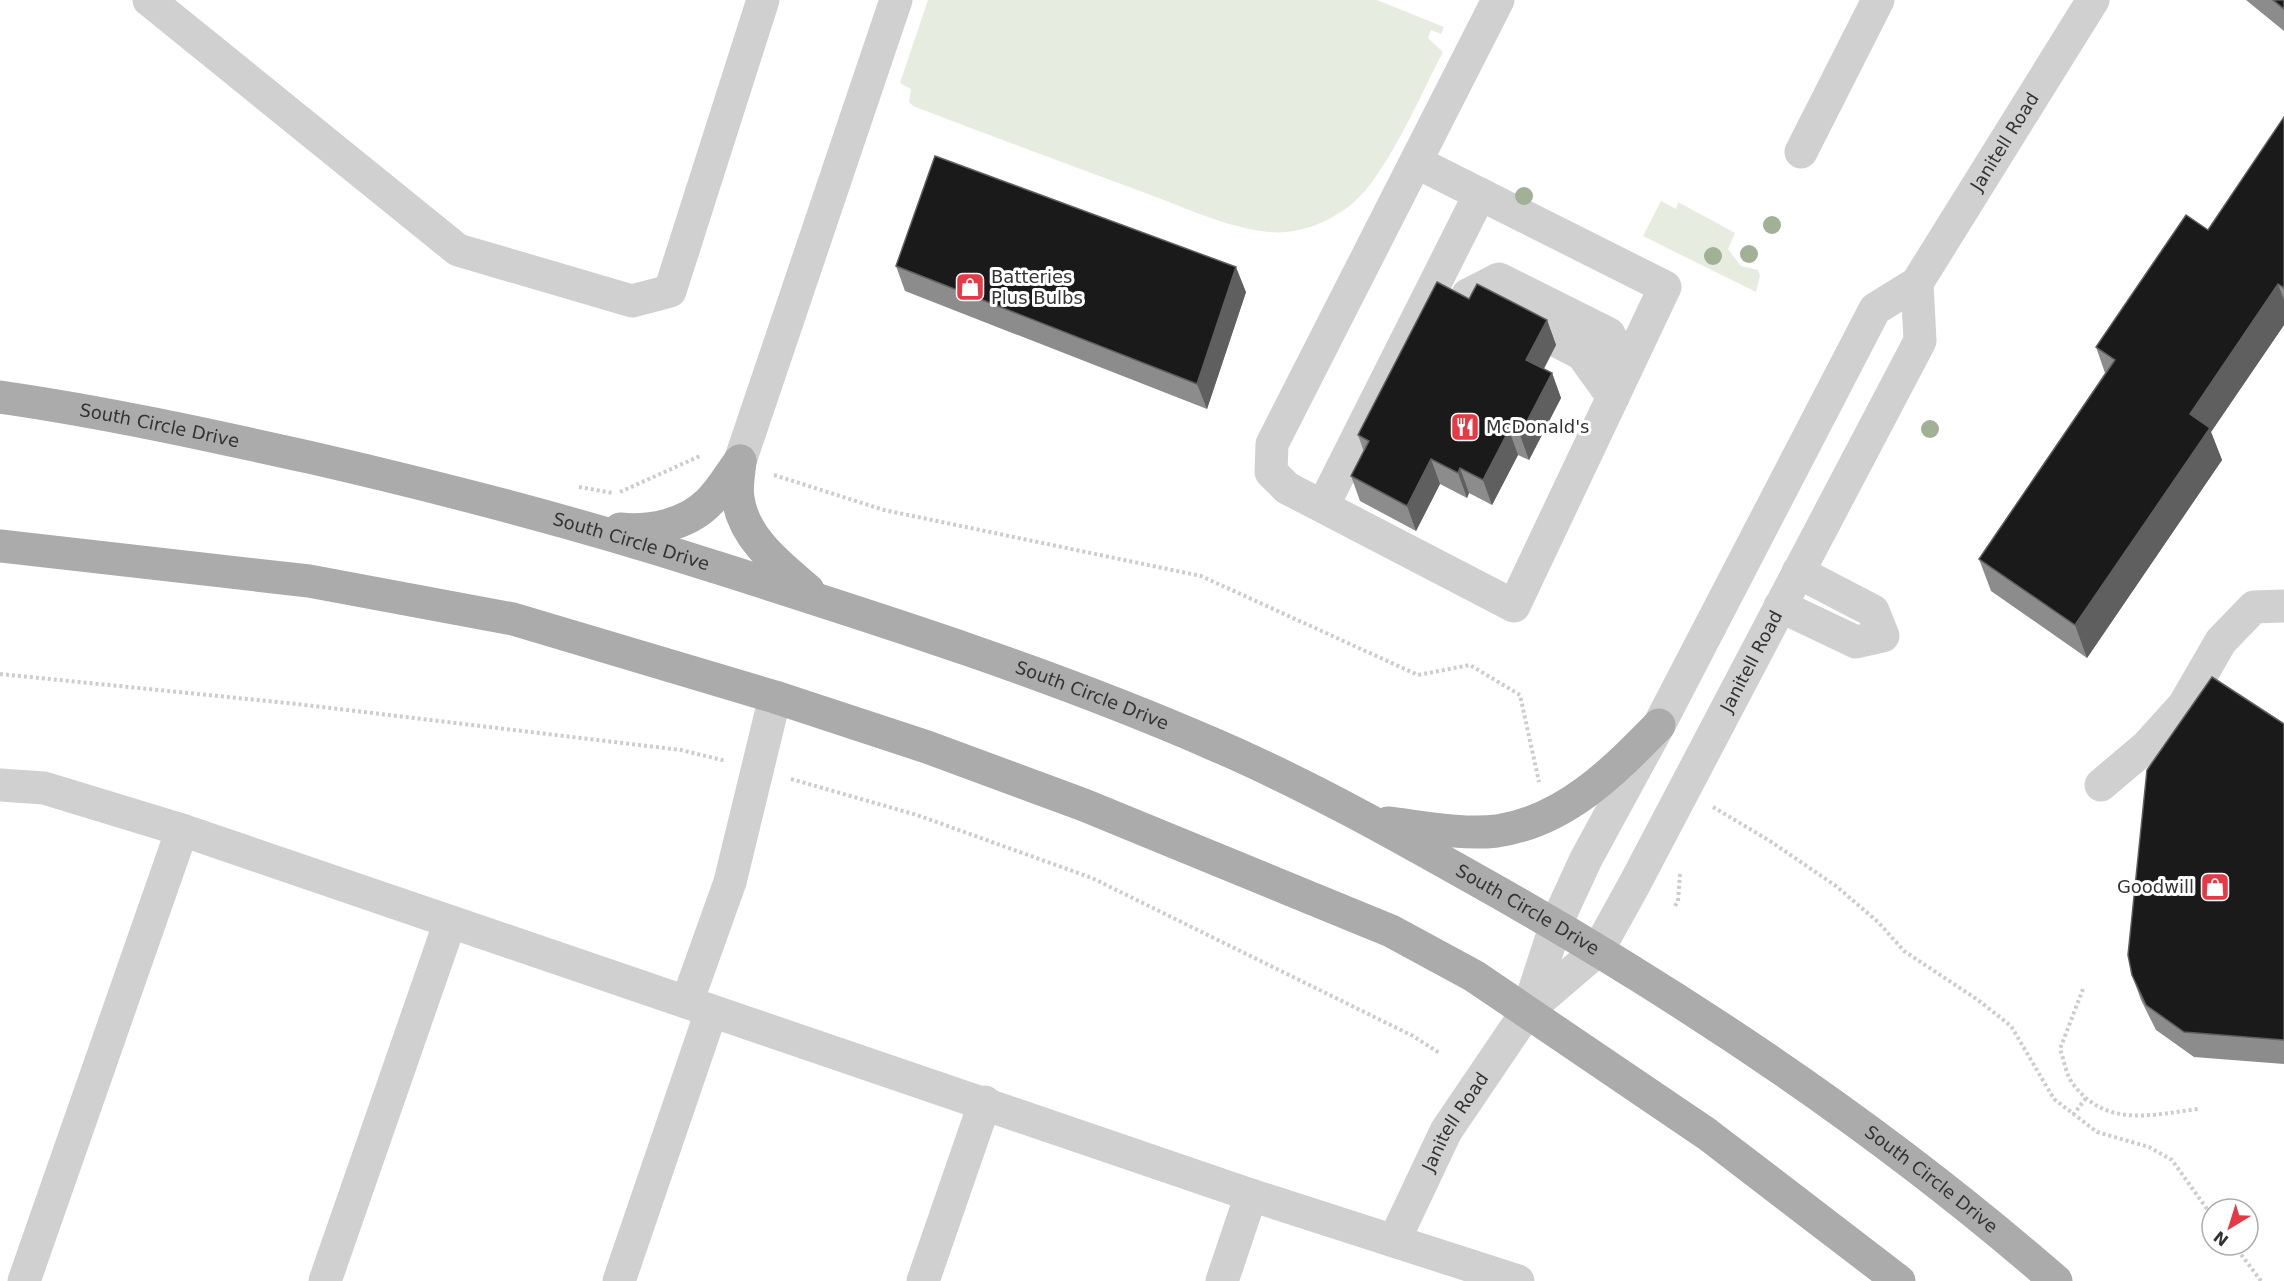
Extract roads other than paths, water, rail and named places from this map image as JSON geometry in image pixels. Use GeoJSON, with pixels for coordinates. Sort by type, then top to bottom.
{"type":"FeatureCollection","features":[{"type":"Feature","properties":{"kind":"main road","name":"South Circle Drive"},"geometry":{"type":"LineString","coordinates":[[0,397],[219,437],[454,491],[581,525],[819,599],[1080,691],[1203,740],[1369,820],[1556,924],[1753,1047],[1880,1138],[1998,1230],[2056,1281]]}},
{"type":"Feature","properties":{"kind":"main road"},"geometry":{"type":"LineString","coordinates":[[581,525],[637,531],[660,528],[685,518],[708,504],[740,461]]}},
{"type":"Feature","properties":{"kind":"main road"},"geometry":{"type":"LineString","coordinates":[[740,461],[738,497],[743,519],[757,541],[778,564],[819,599]]}},
{"type":"Feature","properties":{"kind":"main road"},"geometry":{"type":"LineString","coordinates":[[0,546],[309,581],[513,619],[775,698],[927,747],[1062,797],[1391,931],[1474,975],[1707,1134],[1899,1281]]}},
{"type":"Feature","properties":{"kind":"main road"},"geometry":{"type":"LineString","coordinates":[[1369,820],[1461,830],[1495,831],[1528,824],[1579,798],[1622,763],[1659,725]]}},
{"type":"Feature","properties":{"kind":"street"},"geometry":{"type":"LineString","coordinates":[[149,0],[458,250],[632,301],[670,291],[763,0]]}},
{"type":"Feature","properties":{"kind":"street"},"geometry":{"type":"LineString","coordinates":[[740,461],[896,0]]}},
{"type":"Feature","properties":{"kind":"street"},"geometry":{"type":"LineString","coordinates":[[1416,162],[1665,287],[1514,606],[1287,488],[1271,472],[1272,444],[1498,0]]}},
{"type":"Feature","properties":{"kind":"street"},"geometry":{"type":"LineString","coordinates":[[1801,152],[1878,0]]}},
{"type":"Feature","properties":{"kind":"street","name":"Janitell Road"},"geometry":{"type":"LineString","coordinates":[[1528,1010],[1556,924],[1586,859],[1659,725],[1875,309],[1917,283],[2092,0]]}},
{"type":"Feature","properties":{"kind":"street"},"geometry":{"type":"LineString","coordinates":[[1336,513],[1480,194]]}},
{"type":"Feature","properties":{"kind":"street","name":"Janitell Road"},"geometry":{"type":"LineString","coordinates":[[1394,1241],[1446,1131],[1528,1010],[1598,950],[1920,341],[1917,283]]}},
{"type":"Feature","properties":{"kind":"street"},"geometry":{"type":"LineString","coordinates":[[1430,367],[1468,295],[1582,354],[1620,383]]}},
{"type":"Feature","properties":{"kind":"street"},"geometry":{"type":"LineString","coordinates":[[1336,513],[1365,489]]}},
{"type":"Feature","properties":{"kind":"street"},"geometry":{"type":"LineString","coordinates":[[1780,606],[1856,642],[1883,636],[1873,611],[1798,572]]}},
{"type":"Feature","properties":{"kind":"street"},"geometry":{"type":"LineString","coordinates":[[2101,785],[2147,746],[2184,705],[2221,641],[2254,607],[2284,606]]}},
{"type":"Feature","properties":{"kind":"street"},"geometry":{"type":"LineString","coordinates":[[619,1281],[699,1007],[775,698]]}},
{"type":"Feature","properties":{"kind":"street"},"geometry":{"type":"LineString","coordinates":[[0,785],[44,788],[182,830],[985,1102],[1251,1195],[1518,1281]]}},
{"type":"Feature","properties":{"kind":"street"},"geometry":{"type":"LineString","coordinates":[[24,1281],[182,830]]}},
{"type":"Feature","properties":{"kind":"street"},"geometry":{"type":"LineString","coordinates":[[325,1281],[450,922]]}},
{"type":"Feature","properties":{"kind":"street"},"geometry":{"type":"LineString","coordinates":[[923,1281],[985,1102]]}},
{"type":"Feature","properties":{"kind":"street"},"geometry":{"type":"LineString","coordinates":[[1222,1281],[1251,1195]]}},
{"type":"Feature","properties":{"kind":"place","name":"Batteries Plus Bulbs"},"geometry":{"type":"Point","coordinates":[970,287]}},
{"type":"Feature","properties":{"kind":"place","name":"McDonald's"},"geometry":{"type":"Point","coordinates":[1465,427]}},
{"type":"Feature","properties":{"kind":"place","name":"Goodwill"},"geometry":{"type":"Point","coordinates":[2215,887]}}]}
